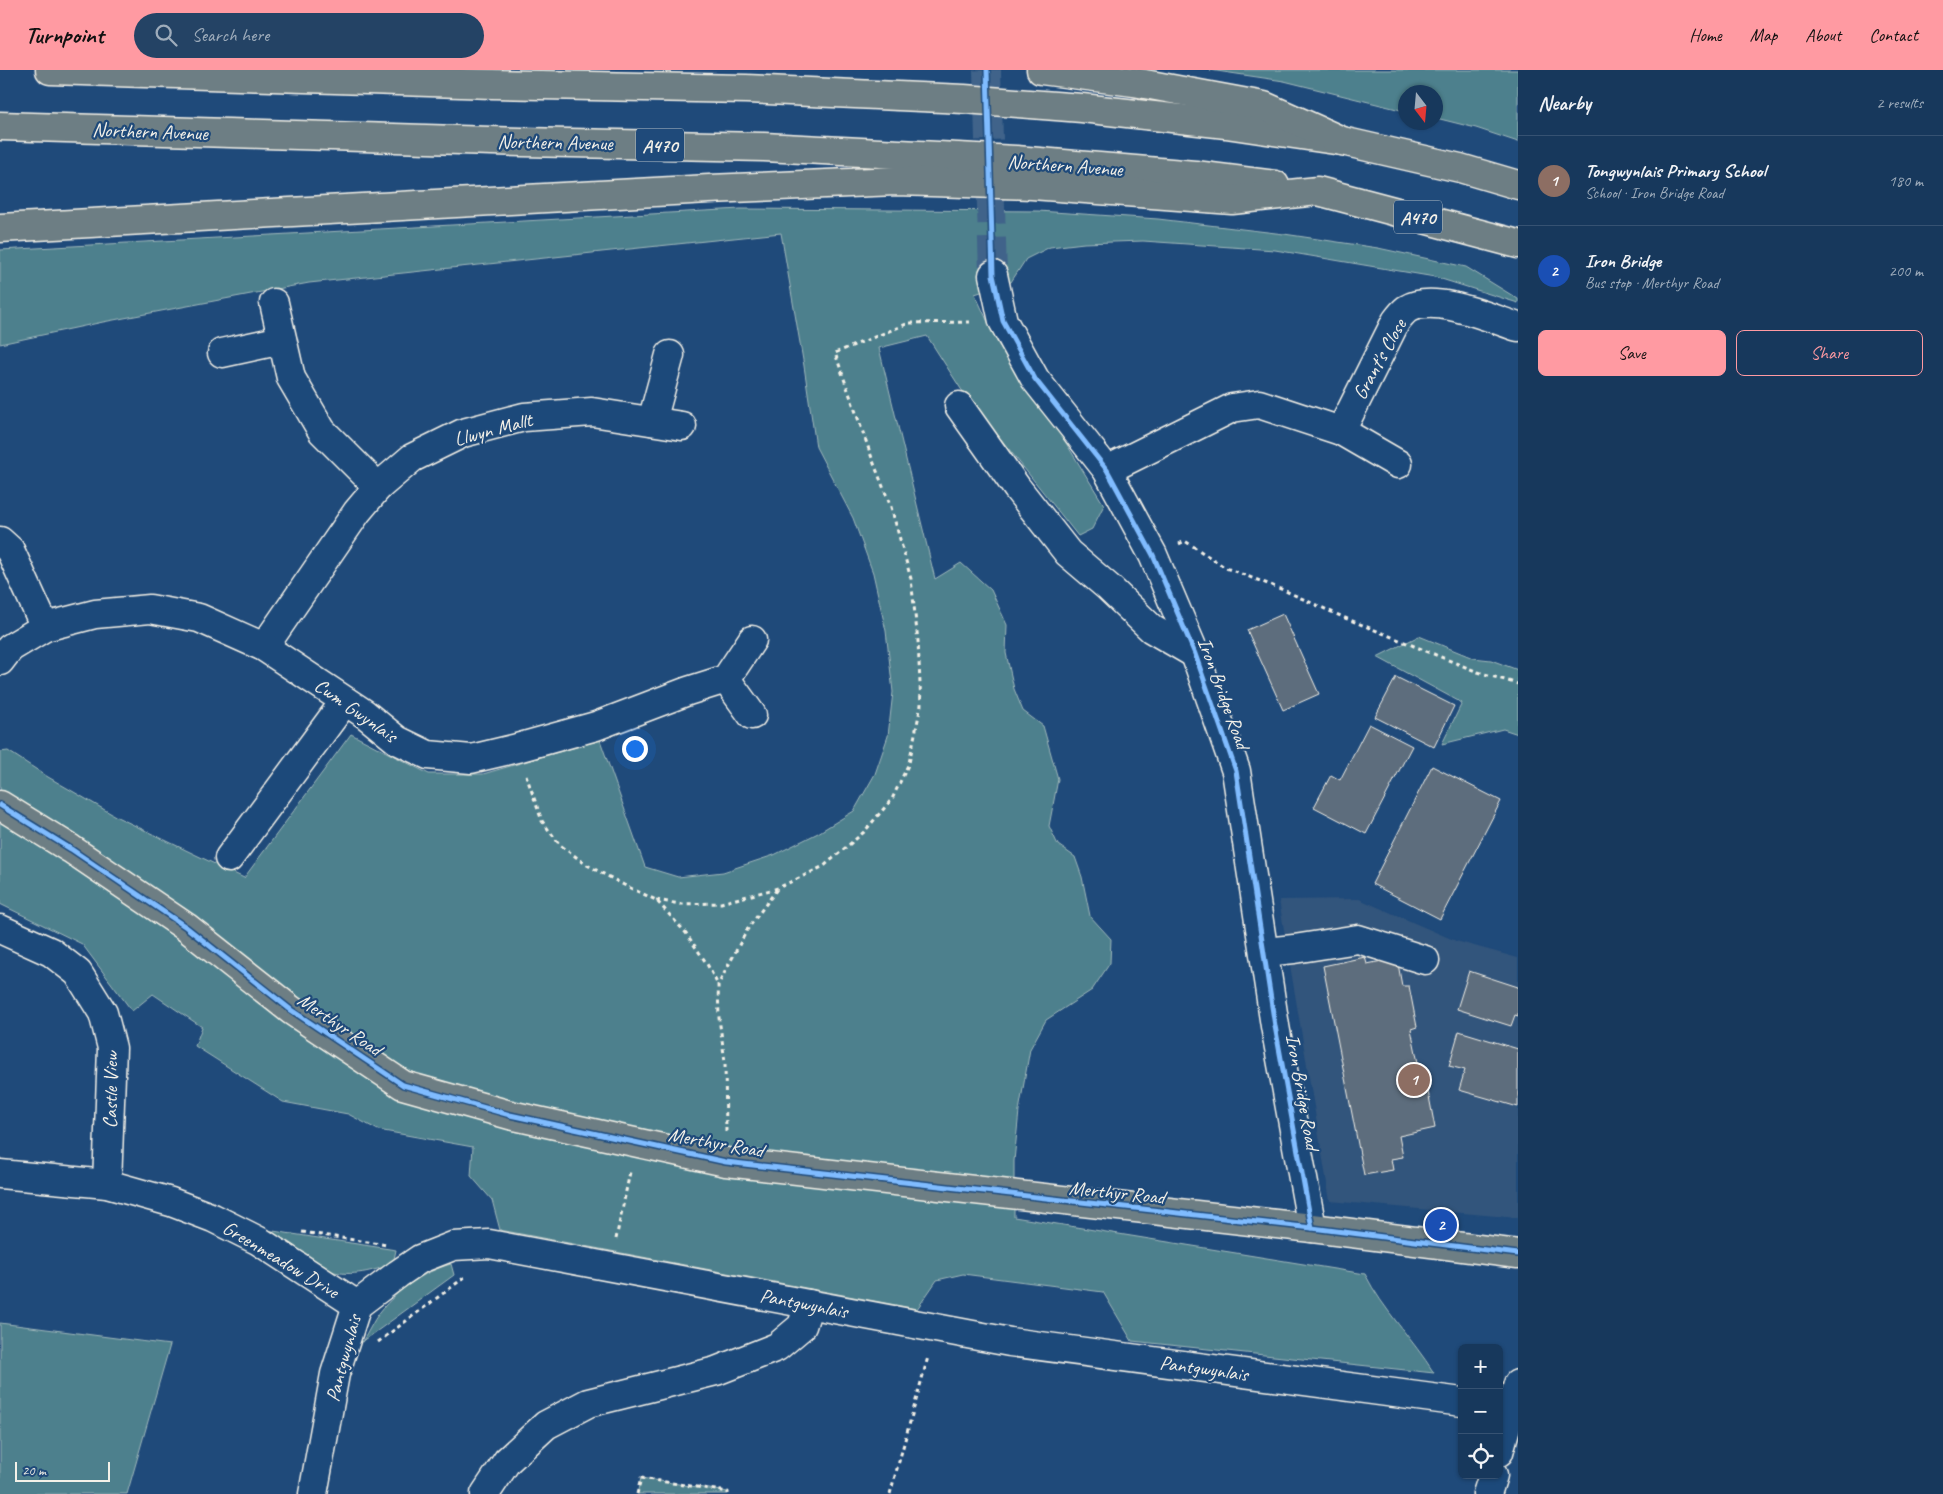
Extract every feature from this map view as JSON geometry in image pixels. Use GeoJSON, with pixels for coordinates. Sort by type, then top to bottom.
{"type":"FeatureCollection","features":[{"type":"Feature","properties":{"kind":"main road"},"geometry":{"type":"LineString","coordinates":[[50,70],[492,84],[746,89],[964,99],[1082,108],[1226,124],[1342,140],[1460,168],[1518,185]]}},
{"type":"Feature","properties":{"kind":"main road"},"geometry":{"type":"LineString","coordinates":[[1041,70],[1134,82],[1264,106],[1342,140]]}},
{"type":"Feature","properties":{"kind":"main road","name":"Northern Avenue"},"geometry":{"type":"LineString","coordinates":[[0,126],[522,142],[764,147],[1016,160],[1195,175],[1318,191]]}},
{"type":"Feature","properties":{"kind":"main road"},"geometry":{"type":"LineString","coordinates":[[0,228],[896,180],[1032,185],[1232,200],[1318,191]]}},
{"type":"Feature","properties":{"kind":"main road","name":"A470"},"geometry":{"type":"LineString","coordinates":[[1318,191],[1518,244]]}},
{"type":"Feature","properties":{"kind":"main road","name":"Merthyr Road"},"geometry":{"type":"LineString","coordinates":[[0,805],[71,849],[186,927],[291,1010],[403,1085],[510,1115],[726,1162],[1312,1228],[1518,1254]]}},
{"type":"Feature","properties":{"kind":"street","name":"Iron Bridge Road"},"geometry":{"type":"LineString","coordinates":[[992,275],[1003,321],[1035,379],[1108,470],[1154,555],[1195,654],[1236,771],[1275,1026],[1312,1228]]}},
{"type":"Feature","properties":{"kind":"street"},"geometry":{"type":"LineString","coordinates":[[274,303],[290,378],[322,431],[378,486]]}},
{"type":"Feature","properties":{"kind":"street","name":"Grant's Close"},"geometry":{"type":"LineString","coordinates":[[1341,431],[1396,321],[1407,309],[1427,304],[1451,306],[1518,327]]}},
{"type":"Feature","properties":{"kind":"street"},"geometry":{"type":"LineString","coordinates":[[222,353],[282,340]]}},
{"type":"Feature","properties":{"kind":"street"},"geometry":{"type":"LineString","coordinates":[[652,421],[670,355]]}},
{"type":"Feature","properties":{"kind":"street"},"geometry":{"type":"LineString","coordinates":[[1108,470],[1232,408],[1259,404],[1341,431],[1398,464]]}},
{"type":"Feature","properties":{"kind":"street"},"geometry":{"type":"LineString","coordinates":[[959,406],[1017,488],[1068,552],[1152,629],[1195,654]]}},
{"type":"Feature","properties":{"kind":"street","name":"Llwyn Mallt"},"geometry":{"type":"LineString","coordinates":[[264,647],[357,512],[378,486],[412,458],[463,434],[524,417],[592,412],[682,426]]}},
{"type":"Feature","properties":{"kind":"street"},"geometry":{"type":"LineString","coordinates":[[0,541],[10,550],[45,627]]}},
{"type":"Feature","properties":{"kind":"street","name":"Cwm Gwynlais"},"geometry":{"type":"LineString","coordinates":[[0,661],[10,648],[45,627],[95,614],[150,609],[199,618],[264,647],[365,714],[397,740],[428,755],[471,759],[596,726],[688,691],[726,679]]}},
{"type":"Feature","properties":{"kind":"street"},"geometry":{"type":"LineString","coordinates":[[752,640],[726,679],[752,715]]}},
{"type":"Feature","properties":{"kind":"street"},"geometry":{"type":"LineString","coordinates":[[229,858],[345,701]]}},
{"type":"Feature","properties":{"kind":"street","name":"Castle View"},"geometry":{"type":"LineString","coordinates":[[0,930],[51,952],[78,973],[103,1013],[112,1048],[107,1184]]}},
{"type":"Feature","properties":{"kind":"street"},"geometry":{"type":"LineString","coordinates":[[1264,952],[1358,939],[1424,960]]}},
{"type":"Feature","properties":{"kind":"street","name":"Greenmeadow Drive"},"geometry":{"type":"LineString","coordinates":[[0,1174],[107,1184],[171,1202],[213,1218],[259,1241],[357,1305]]}},
{"type":"Feature","properties":{"kind":"street","name":"Pantgwynlais"},"geometry":{"type":"LineString","coordinates":[[313,1494],[335,1374],[357,1305],[420,1259],[453,1246],[490,1244],[1020,1344],[1458,1401]]}},
{"type":"Feature","properties":{"kind":"street"},"geometry":{"type":"LineString","coordinates":[[485,1494],[507,1460],[546,1425],[588,1403],[716,1371],[777,1347],[802,1326],[809,1304]]}},
{"type":"Feature","properties":{"kind":"street"},"geometry":{"type":"LineString","coordinates":[[1503,1434],[1510,1400]]}},
{"type":"Feature","properties":{"kind":"street"},"geometry":{"type":"LineString","coordinates":[[1488,1494],[1492,1479]]}},
{"type":"Feature","properties":{"kind":"path"},"geometry":{"type":"LineString","coordinates":[[517,748],[542,821],[560,845],[587,865],[624,886],[656,900],[680,904],[721,903],[778,888],[824,866],[864,832],[892,798],[909,763],[921,705],[918,641],[911,578],[891,507],[872,461],[835,353],[909,323],[1003,321]]}},
{"type":"Feature","properties":{"kind":"path"},"geometry":{"type":"LineString","coordinates":[[1154,555],[1185,542],[1226,568],[1469,668],[1518,684]]}},
{"type":"Feature","properties":{"kind":"path"},"geometry":{"type":"LineString","coordinates":[[718,985],[747,930],[778,888]]}},
{"type":"Feature","properties":{"kind":"path"},"geometry":{"type":"LineString","coordinates":[[656,900],[686,933],[707,964],[718,985],[719,1018],[725,1062],[726,1162]]}},
{"type":"Feature","properties":{"kind":"path"},"geometry":{"type":"LineString","coordinates":[[610,1266],[637,1143]]}},
{"type":"Feature","properties":{"kind":"path"},"geometry":{"type":"LineString","coordinates":[[300,1232],[388,1245]]}},
{"type":"Feature","properties":{"kind":"path"},"geometry":{"type":"LineString","coordinates":[[374,1345],[466,1276]]}},
{"type":"Feature","properties":{"kind":"path"},"geometry":{"type":"LineString","coordinates":[[890,1494],[936,1329]]}},
{"type":"Feature","properties":{"kind":"path"},"geometry":{"type":"LineString","coordinates":[[637,1494],[641,1478],[728,1492],[728,1494]]}},
{"type":"Feature","properties":{"kind":"shaded area"},"geometry":{"type":"Polygon","coordinates":[[[1359,899],[1456,941],[1518,958],[1518,1218],[1330,1201],[1279,900],[1359,899]]]}},
{"type":"Feature","properties":{"kind":"green space"},"geometry":{"type":"Polygon","coordinates":[[[1210,70],[1518,70],[1518,142],[1443,120],[1443,85],[1398,85],[1398,109],[1284,81],[1210,70]]]}},
{"type":"Feature","properties":{"kind":"green space"},"geometry":{"type":"Polygon","coordinates":[[[741,209],[1038,211],[1158,219],[1284,234],[1378,248],[1466,267],[1518,299],[1518,303],[1435,277],[1275,250],[1143,241],[1084,243],[1050,247],[1026,259],[1011,282],[975,294],[998,344],[1050,417],[1104,505],[1092,529],[1078,536],[961,389],[927,336],[879,348],[935,579],[961,563],[991,590],[1007,625],[1006,653],[1014,689],[1023,711],[1043,726],[1058,779],[1049,826],[1058,845],[1075,857],[1082,877],[1090,916],[1111,939],[1110,963],[1092,990],[1046,1020],[1030,1049],[1019,1111],[1014,1161],[1014,1217],[1365,1274],[1380,1300],[1434,1373],[1132,1341],[1103,1292],[963,1274],[937,1280],[917,1309],[500,1230],[492,1200],[471,1176],[473,1147],[378,1130],[348,1114],[283,1102],[195,1046],[202,1027],[153,994],[132,1011],[82,944],[0,904],[0,752],[8,751],[48,777],[117,817],[244,878],[351,734],[429,774],[483,774],[600,740],[645,867],[678,877],[723,872],[774,855],[818,833],[854,811],[875,774],[888,736],[893,692],[886,631],[873,573],[853,518],[816,447],[781,233],[309,283],[103,322],[0,344],[0,250],[741,209]]]}},
{"type":"Feature","properties":{"kind":"green space"},"geometry":{"type":"Polygon","coordinates":[[[1419,636],[1473,658],[1491,660],[1518,670],[1518,734],[1503,729],[1442,744],[1462,703],[1377,657],[1419,636]]]}},
{"type":"Feature","properties":{"kind":"green space"},"geometry":{"type":"Polygon","coordinates":[[[260,1229],[396,1250],[393,1264],[362,1272],[338,1273],[330,1271],[260,1229]]]}},
{"type":"Feature","properties":{"kind":"green space"},"geometry":{"type":"Polygon","coordinates":[[[451,1264],[454,1275],[362,1342],[377,1316],[395,1296],[412,1282],[451,1264]]]}},
{"type":"Feature","properties":{"kind":"green space"},"geometry":{"type":"Polygon","coordinates":[[[0,1323],[170,1345],[127,1494],[0,1494],[0,1323]]]}},
{"type":"Feature","properties":{"kind":"green space"},"geometry":{"type":"Polygon","coordinates":[[[641,1478],[728,1492],[728,1494],[637,1494],[641,1478]]]}},
{"type":"Feature","properties":{"kind":"building"},"geometry":{"type":"Polygon","coordinates":[[[1283,614],[1319,694],[1283,710],[1247,630],[1283,614]]]}},
{"type":"Feature","properties":{"kind":"building"},"geometry":{"type":"Polygon","coordinates":[[[1396,677],[1454,706],[1434,747],[1375,717],[1396,677]]]}},
{"type":"Feature","properties":{"kind":"building"},"geometry":{"type":"Polygon","coordinates":[[[1369,724],[1412,746],[1366,834],[1314,807],[1331,775],[1340,780],[1369,724]]]}},
{"type":"Feature","properties":{"kind":"building"},"geometry":{"type":"Polygon","coordinates":[[[1432,766],[1501,801],[1440,919],[1372,884],[1432,766]]]}},
{"type":"Feature","properties":{"kind":"building"},"geometry":{"type":"Polygon","coordinates":[[[1365,957],[1367,964],[1397,958],[1402,986],[1409,986],[1417,1027],[1411,1029],[1423,1087],[1427,1086],[1435,1128],[1399,1136],[1403,1157],[1391,1159],[1393,1170],[1364,1175],[1323,966],[1365,957]]]}},
{"type":"Feature","properties":{"kind":"building"},"geometry":{"type":"Polygon","coordinates":[[[1469,971],[1518,987],[1518,1016],[1515,1015],[1511,1026],[1457,1009],[1469,971]]]}},
{"type":"Feature","properties":{"kind":"building"},"geometry":{"type":"Polygon","coordinates":[[[1459,1031],[1518,1049],[1518,1107],[1459,1090],[1465,1070],[1449,1066],[1459,1031]]]}},
{"type":"Feature","properties":{"kind":"tunnel"},"geometry":{"type":"LineString","coordinates":[[987,70],[993,275]]}},
{"type":"Feature","properties":{"kind":"cycle path"},"geometry":{"type":"LineString","coordinates":[[987,70],[993,275],[1003,321],[1035,379],[1107,470],[1153,555],[1195,654],[1236,771],[1275,1026],[1312,1228]]}},
{"type":"Feature","properties":{"kind":"cycle path"},"geometry":{"type":"LineString","coordinates":[[0,805],[71,849],[186,927],[291,1010],[403,1085],[510,1115],[726,1162],[1312,1228],[1518,1254]]}},
{"type":"Feature","properties":{"kind":"place","name":"Tongwynlais Primary School"},"geometry":{"type":"Point","coordinates":[1414,1080]}},
{"type":"Feature","properties":{"kind":"place","name":"Iron Bridge"},"geometry":{"type":"Point","coordinates":[1441,1225]}}]}
